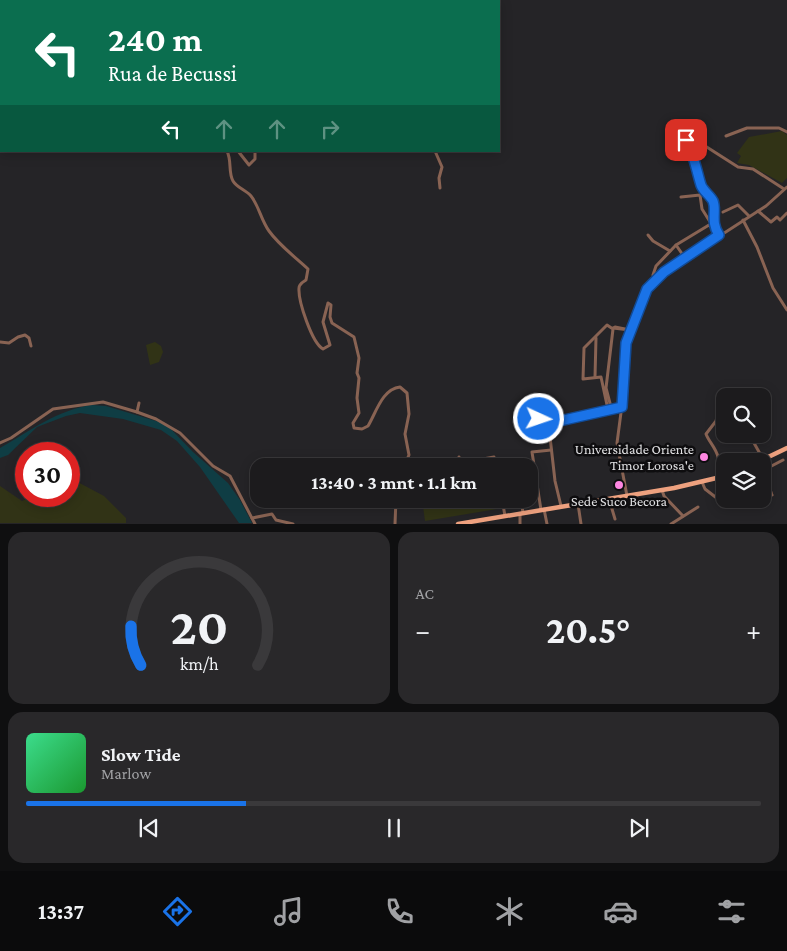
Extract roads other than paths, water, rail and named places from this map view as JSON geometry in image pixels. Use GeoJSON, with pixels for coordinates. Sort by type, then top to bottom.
{"type":"FeatureCollection","features":[{"type":"Feature","properties":{"kind":"main road"},"geometry":{"type":"LineString","coordinates":[[771,456],[787,448]]}},
{"type":"Feature","properties":{"kind":"main road"},"geometry":{"type":"LineString","coordinates":[[458,524],[662,490],[716,478]]}},
{"type":"Feature","properties":{"kind":"street"},"geometry":{"type":"LineString","coordinates":[[726,136],[748,128],[779,128],[787,132]]}},
{"type":"Feature","properties":{"kind":"street"},"geometry":{"type":"LineString","coordinates":[[680,134],[688,142],[695,158],[696,170],[701,186],[714,202],[714,227]]}},
{"type":"Feature","properties":{"kind":"street"},"geometry":{"type":"LineString","coordinates":[[627,496],[617,443],[622,407],[626,343],[647,289],[658,276],[758,211],[786,188],[753,169],[738,167],[702,144]]}},
{"type":"Feature","properties":{"kind":"street"},"geometry":{"type":"LineString","coordinates":[[227,152],[232,163],[231,175],[234,182],[248,192],[272,235],[308,269],[306,280],[300,284],[299,289],[303,311],[316,342],[324,349],[330,345],[323,322],[328,303],[331,305],[330,317],[332,323],[354,337],[359,358],[357,373],[360,384],[357,398],[359,413],[353,423],[354,428],[362,429],[368,426],[378,405],[394,389],[400,387],[407,393],[409,414],[406,434],[410,455],[408,458]]}},
{"type":"Feature","properties":{"kind":"street"},"geometry":{"type":"LineString","coordinates":[[239,152],[249,165],[255,159],[255,152]]}},
{"type":"Feature","properties":{"kind":"street"},"geometry":{"type":"LineString","coordinates":[[435,152],[442,167],[439,180],[440,188]]}},
{"type":"Feature","properties":{"kind":"street"},"geometry":{"type":"LineString","coordinates":[[681,196],[700,195],[702,209],[719,235]]}},
{"type":"Feature","properties":{"kind":"street"},"geometry":{"type":"LineString","coordinates":[[723,212],[738,205],[749,216]]}},
{"type":"Feature","properties":{"kind":"street"},"geometry":{"type":"LineString","coordinates":[[758,211],[771,222],[777,217],[780,220],[787,213]]}},
{"type":"Feature","properties":{"kind":"street"},"geometry":{"type":"LineString","coordinates":[[743,220],[757,247],[773,288],[787,310]]}},
{"type":"Feature","properties":{"kind":"street"},"geometry":{"type":"LineString","coordinates":[[653,275],[655,268],[676,245],[708,225],[714,227]]}},
{"type":"Feature","properties":{"kind":"street"},"geometry":{"type":"LineString","coordinates":[[648,235],[652,240],[670,251]]}},
{"type":"Feature","properties":{"kind":"street"},"geometry":{"type":"LineString","coordinates":[[676,245],[685,258]]}},
{"type":"Feature","properties":{"kind":"street"},"geometry":{"type":"LineString","coordinates":[[607,324],[613,328],[606,388],[612,411],[607,406],[601,376],[583,379],[584,348],[607,324]]}},
{"type":"Feature","properties":{"kind":"street"},"geometry":{"type":"LineString","coordinates":[[0,342],[10,343],[18,337],[25,335],[30,338],[31,346]]}},
{"type":"Feature","properties":{"kind":"street"},"geometry":{"type":"LineString","coordinates":[[596,337],[596,377]]}},
{"type":"Feature","properties":{"kind":"street"},"geometry":{"type":"LineString","coordinates":[[0,443],[11,438],[53,409],[103,402],[137,412],[156,419],[180,432],[218,470],[230,476],[255,524]]}},
{"type":"Feature","properties":{"kind":"street"},"geometry":{"type":"LineString","coordinates":[[137,412],[139,403]]}},
{"type":"Feature","properties":{"kind":"street"},"geometry":{"type":"LineString","coordinates":[[561,506],[549,428],[540,418],[555,422],[612,411],[622,407]]}},
{"type":"Feature","properties":{"kind":"street"},"geometry":{"type":"LineString","coordinates":[[716,421],[706,434],[716,453]]}},
{"type":"Feature","properties":{"kind":"street"},"geometry":{"type":"LineString","coordinates":[[754,443],[758,453]]}},
{"type":"Feature","properties":{"kind":"street"},"geometry":{"type":"LineString","coordinates":[[547,524],[532,452],[551,450]]}},
{"type":"Feature","properties":{"kind":"street"},"geometry":{"type":"LineString","coordinates":[[771,466],[783,460]]}},
{"type":"Feature","properties":{"kind":"street"},"geometry":{"type":"LineString","coordinates":[[702,482],[705,489],[716,498]]}},
{"type":"Feature","properties":{"kind":"street"},"geometry":{"type":"LineString","coordinates":[[662,490],[664,496],[683,516]]}},
{"type":"Feature","properties":{"kind":"street"},"geometry":{"type":"LineString","coordinates":[[609,499],[615,519]]}},
{"type":"Feature","properties":{"kind":"street"},"geometry":{"type":"LineString","coordinates":[[578,504],[581,524]]}},
{"type":"Feature","properties":{"kind":"street"},"geometry":{"type":"LineString","coordinates":[[671,524],[698,507]]}},
{"type":"Feature","properties":{"kind":"street"},"geometry":{"type":"LineString","coordinates":[[394,524],[395,508]]}},
{"type":"Feature","properties":{"kind":"street"},"geometry":{"type":"LineString","coordinates":[[504,508],[505,516]]}},
{"type":"Feature","properties":{"kind":"street"},"geometry":{"type":"LineString","coordinates":[[520,524],[521,508]]}},
{"type":"Feature","properties":{"kind":"street"},"geometry":{"type":"LineString","coordinates":[[252,518],[272,514],[276,520],[293,524]]}},
{"type":"Feature","properties":{"kind":"water"},"geometry":{"type":"Polygon","coordinates":[[[92,405],[106,406],[166,424],[193,452],[228,483],[240,500],[252,523],[239,523],[200,467],[177,441],[161,430],[123,419],[80,413],[66,416],[37,427],[21,442],[15,442],[15,448],[8,455],[0,458],[0,448],[55,416],[92,405]]]}},
{"type":"Feature","properties":{"kind":"place","name":"Universidade Oriente Timor Lorosa'e"},"geometry":{"type":"Point","coordinates":[704,457]}},
{"type":"Feature","properties":{"kind":"place","name":"Sede Suco Becora"},"geometry":{"type":"Point","coordinates":[619,485]}}]}
